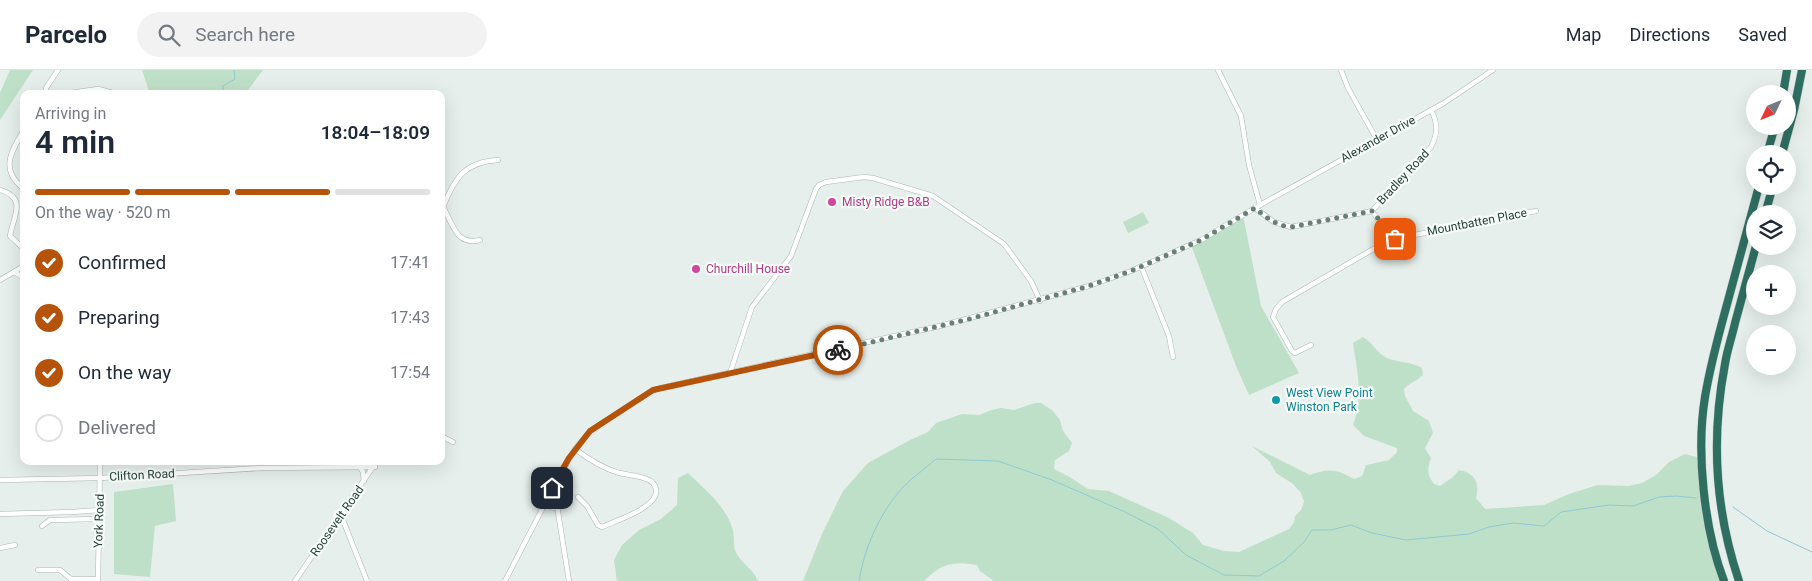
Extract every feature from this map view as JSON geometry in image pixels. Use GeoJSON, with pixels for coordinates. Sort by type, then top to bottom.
{"type":"FeatureCollection","features":[{"type":"Feature","properties":{"kind":"highway"},"geometry":{"type":"LineString","coordinates":[[1785,85],[1788,70]]}},
{"type":"Feature","properties":{"kind":"highway"},"geometry":{"type":"LineString","coordinates":[[1784,145],[1802,70]]}},
{"type":"Feature","properties":{"kind":"highway"},"geometry":{"type":"LineString","coordinates":[[1724,581],[1707,510],[1702,465],[1705,397],[1712,359],[1757,195]]}},
{"type":"Feature","properties":{"kind":"highway"},"geometry":{"type":"LineString","coordinates":[[1739,581],[1724,530],[1716,467],[1716,437],[1725,362],[1754,255]]}},
{"type":"Feature","properties":{"kind":"street"},"geometry":{"type":"LineString","coordinates":[[47,90],[58,70]]}},
{"type":"Feature","properties":{"kind":"street"},"geometry":{"type":"LineString","coordinates":[[1218,70],[1241,116],[1249,165],[1260,205]]}},
{"type":"Feature","properties":{"kind":"street"},"geometry":{"type":"LineString","coordinates":[[1341,70],[1348,88],[1377,140]]}},
{"type":"Feature","properties":{"kind":"street","name":"Alexander Drive"},"geometry":{"type":"LineString","coordinates":[[505,581],[544,503],[575,449],[596,426],[653,390],[940,326],[1040,301],[1089,286],[1201,240],[1431,110],[1493,70]]}},
{"type":"Feature","properties":{"kind":"street","name":"Bradley Road"},"geometry":{"type":"LineString","coordinates":[[1255,208],[1274,222],[1291,227],[1372,211],[1431,147],[1437,127],[1431,110]]}},
{"type":"Feature","properties":{"kind":"street"},"geometry":{"type":"LineString","coordinates":[[20,137],[9,155],[7,163],[12,179],[20,186]]}},
{"type":"Feature","properties":{"kind":"street"},"geometry":{"type":"LineString","coordinates":[[445,201],[464,170],[486,161],[498,160]]}},
{"type":"Feature","properties":{"kind":"street"},"geometry":{"type":"LineString","coordinates":[[730,373],[752,307],[791,256],[816,189],[819,185],[826,182],[869,177],[933,196],[1004,244],[1031,281],[1040,301]]}},
{"type":"Feature","properties":{"kind":"street"},"geometry":{"type":"LineString","coordinates":[[0,190],[8,192],[16,202],[17,210],[10,236],[20,245]]}},
{"type":"Feature","properties":{"kind":"street"},"geometry":{"type":"LineString","coordinates":[[1372,211],[1380,221],[1389,240]]}},
{"type":"Feature","properties":{"kind":"street","name":"Mountbatten Place"},"geometry":{"type":"LineString","coordinates":[[1311,344],[1295,352],[1292,351],[1274,317],[1276,309],[1282,302],[1389,240],[1536,211]]}},
{"type":"Feature","properties":{"kind":"street"},"geometry":{"type":"LineString","coordinates":[[445,212],[461,237],[470,242],[480,240]]}},
{"type":"Feature","properties":{"kind":"street"},"geometry":{"type":"LineString","coordinates":[[1141,266],[1169,336],[1173,357]]}},
{"type":"Feature","properties":{"kind":"street"},"geometry":{"type":"LineString","coordinates":[[0,280],[20,268]]}},
{"type":"Feature","properties":{"kind":"street"},"geometry":{"type":"LineString","coordinates":[[14,272],[20,276]]}},
{"type":"Feature","properties":{"kind":"street"},"geometry":{"type":"LineString","coordinates":[[445,438],[453,442]]}},
{"type":"Feature","properties":{"kind":"street"},"geometry":{"type":"LineString","coordinates":[[575,449],[591,462],[615,472],[650,481],[654,485],[657,494],[654,500],[636,513],[602,527],[598,525],[587,506],[578,498]]}},
{"type":"Feature","properties":{"kind":"street","name":"York Road"},"geometry":{"type":"LineString","coordinates":[[98,580],[100,465]]}},
{"type":"Feature","properties":{"kind":"street"},"geometry":{"type":"LineString","coordinates":[[360,467],[363,472],[364,482]]}},
{"type":"Feature","properties":{"kind":"street","name":"Clifton Road"},"geometry":{"type":"LineString","coordinates":[[0,480],[100,478],[262,468],[375,467]]}},
{"type":"Feature","properties":{"kind":"street","name":"Roosevelt Road"},"geometry":{"type":"LineString","coordinates":[[295,581],[375,467]]}},
{"type":"Feature","properties":{"kind":"street"},"geometry":{"type":"LineString","coordinates":[[552,488],[559,498],[557,506],[569,581]]}},
{"type":"Feature","properties":{"kind":"street"},"geometry":{"type":"LineString","coordinates":[[544,503],[553,508],[557,506]]}},
{"type":"Feature","properties":{"kind":"street"},"geometry":{"type":"LineString","coordinates":[[0,514],[100,510]]}},
{"type":"Feature","properties":{"kind":"street"},"geometry":{"type":"LineString","coordinates":[[341,515],[367,581]]}},
{"type":"Feature","properties":{"kind":"street"},"geometry":{"type":"LineString","coordinates":[[42,526],[50,520],[100,519]]}},
{"type":"Feature","properties":{"kind":"street"},"geometry":{"type":"LineString","coordinates":[[0,548],[15,545]]}},
{"type":"Feature","properties":{"kind":"street"},"geometry":{"type":"LineString","coordinates":[[38,570],[60,570],[71,579],[98,580]]}},
{"type":"Feature","properties":{"kind":"green space"},"geometry":{"type":"Polygon","coordinates":[[[10,70],[33,70],[0,120],[0,93],[10,70]]]}},
{"type":"Feature","properties":{"kind":"green space"},"geometry":{"type":"Polygon","coordinates":[[[142,70],[263,70],[248,90],[149,90],[142,70]]]}},
{"type":"Feature","properties":{"kind":"green space"},"geometry":{"type":"Polygon","coordinates":[[[1143,212],[1149,223],[1128,233],[1123,222],[1143,212]]]}},
{"type":"Feature","properties":{"kind":"green space"},"geometry":{"type":"Polygon","coordinates":[[[1243,215],[1261,306],[1299,373],[1249,395],[1236,366],[1191,245],[1243,215]]]}},
{"type":"Feature","properties":{"kind":"green space"},"geometry":{"type":"Polygon","coordinates":[[[1363,337],[1387,358],[1422,368],[1423,375],[1404,389],[1405,396],[1413,411],[1429,421],[1433,433],[1425,448],[1431,458],[1428,469],[1430,478],[1434,484],[1440,486],[1459,470],[1464,471],[1475,479],[1477,483],[1476,498],[1485,509],[1544,505],[1569,494],[1598,485],[1629,486],[1642,483],[1656,475],[1669,462],[1685,454],[1697,457],[1721,581],[994,581],[980,571],[977,565],[960,563],[942,567],[924,581],[803,581],[822,534],[843,491],[868,463],[928,432],[936,423],[962,414],[979,415],[1001,408],[1014,410],[1035,403],[1041,403],[1052,410],[1060,420],[1063,431],[1072,443],[1069,451],[1055,460],[1054,469],[1088,489],[1109,491],[1169,518],[1193,533],[1203,545],[1224,551],[1239,552],[1289,529],[1304,502],[1301,493],[1293,484],[1276,473],[1270,462],[1252,446],[1310,475],[1322,471],[1332,471],[1342,473],[1354,479],[1362,476],[1366,465],[1389,460],[1397,452],[1397,448],[1364,436],[1353,425],[1359,395],[1353,343],[1363,337]]]}},
{"type":"Feature","properties":{"kind":"green space"},"geometry":{"type":"Polygon","coordinates":[[[688,473],[724,511],[733,530],[735,550],[758,581],[617,581],[614,560],[622,545],[639,530],[661,519],[677,505],[678,478],[688,473]]]}},
{"type":"Feature","properties":{"kind":"green space"},"geometry":{"type":"Polygon","coordinates":[[[173,484],[176,521],[155,526],[150,577],[114,574],[114,492],[173,484]]]}},
{"type":"Feature","properties":{"kind":"waterway"},"geometry":{"type":"LineString","coordinates":[[223,90],[223,86],[235,79],[234,70]]}},
{"type":"Feature","properties":{"kind":"waterway"},"geometry":{"type":"LineString","coordinates":[[859,581],[868,546],[884,513],[902,488],[936,459],[998,461],[1052,480],[1123,511],[1158,529],[1186,555],[1224,575],[1259,576],[1284,561],[1304,542],[1312,530],[1331,530],[1351,525],[1372,533],[1406,540],[1469,534],[1489,527],[1513,523],[1544,526],[1561,512],[1609,505],[1633,506],[1659,497],[1696,498]]}},
{"type":"Feature","properties":{"kind":"waterway"},"geometry":{"type":"LineString","coordinates":[[1733,507],[1767,531],[1812,552]]}},
{"type":"Feature","properties":{"kind":"way so far"},"geometry":{"type":"LineString","coordinates":[[838,350],[1040,301],[1089,286],[1131,271],[1201,240],[1255,208],[1274,222],[1291,227],[1299,227],[1372,211],[1380,221],[1389,240],[1395,239]]}},
{"type":"Feature","properties":{"kind":"place","name":"Misty Ridge B&B"},"geometry":{"type":"Point","coordinates":[832,202]}},
{"type":"Feature","properties":{"kind":"place","name":"Churchill House"},"geometry":{"type":"Point","coordinates":[696,269]}},
{"type":"Feature","properties":{"kind":"place","name":"West View Point Winston Park"},"geometry":{"type":"Point","coordinates":[1276,400]}},
{"type":"Feature","properties":{"kind":"route"},"geometry":{"type":"LineString","coordinates":[[552,488],[575,449],[590,431],[653,390],[838,350]]}}]}
